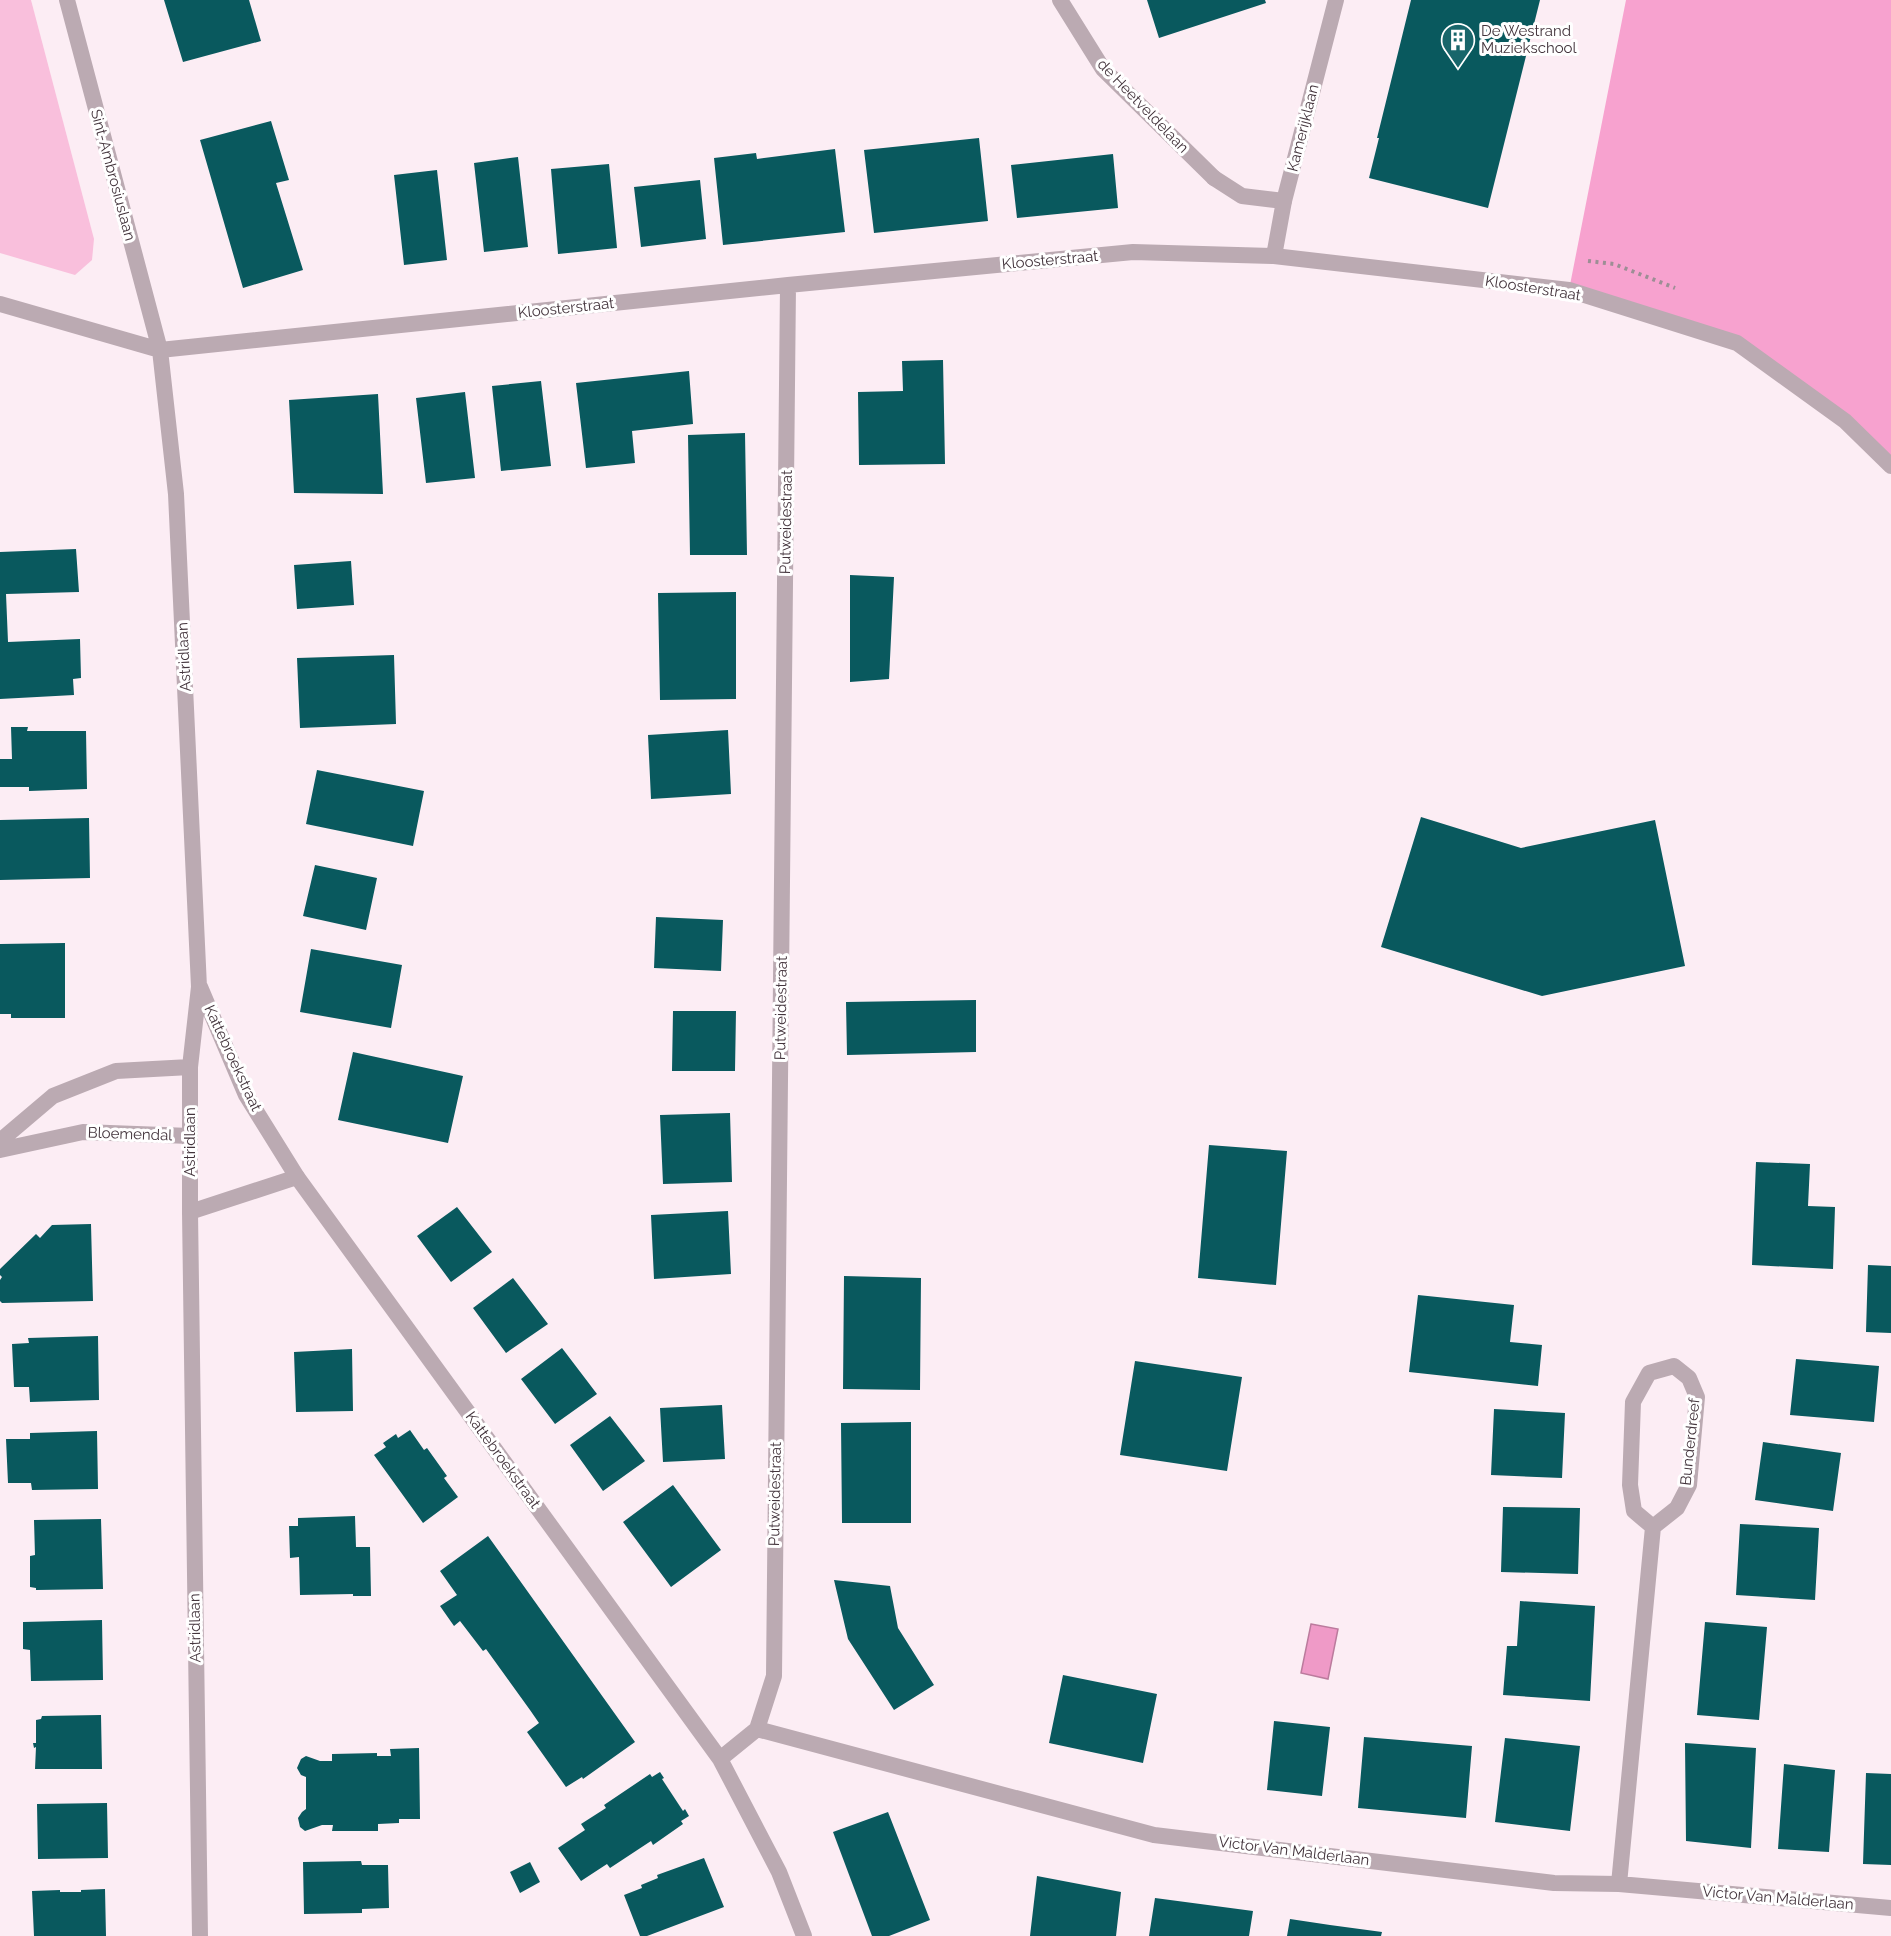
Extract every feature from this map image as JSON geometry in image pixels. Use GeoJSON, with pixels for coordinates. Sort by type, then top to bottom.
{"type":"FeatureCollection","features":[{"type":"Feature","properties":{"kind":"street","name":"Sint-Ambrosiuslaan"},"geometry":{"type":"LineString","coordinates":[[67,0],[160,350]]}},
{"type":"Feature","properties":{"kind":"street","name":"de Heetveldelaan"},"geometry":{"type":"LineString","coordinates":[[1060,0],[1103,69],[1214,177],[1242,196],[1284,201]]}},
{"type":"Feature","properties":{"kind":"street","name":"Kamerijklaan"},"geometry":{"type":"LineString","coordinates":[[1274,256],[1284,201],[1336,0]]}},
{"type":"Feature","properties":{"kind":"street","name":"Kloosterstraat"},"geometry":{"type":"LineString","coordinates":[[160,350],[1133,252],[1274,256],[1569,290],[1737,344],[1845,421],[1891,465]]}},
{"type":"Feature","properties":{"kind":"street","name":"Putweidestraat"},"geometry":{"type":"LineString","coordinates":[[757,1729],[774,1676],[788,285]]}},
{"type":"Feature","properties":{"kind":"street"},"geometry":{"type":"LineString","coordinates":[[0,304],[160,350]]}},
{"type":"Feature","properties":{"kind":"street","name":"Astridlaan"},"geometry":{"type":"LineString","coordinates":[[160,350],[176,494],[199,987],[190,1067],[190,1212],[200,1936]]}},
{"type":"Feature","properties":{"kind":"street","name":"Kattebroekstraat"},"geometry":{"type":"LineString","coordinates":[[199,987],[246,1095],[297,1177],[720,1759],[779,1872],[804,1936]]}},
{"type":"Feature","properties":{"kind":"street"},"geometry":{"type":"LineString","coordinates":[[0,1141],[53,1096],[105,1075],[116,1071],[190,1067]]}},
{"type":"Feature","properties":{"kind":"street","name":"Bloemendal"},"geometry":{"type":"LineString","coordinates":[[0,1150],[83,1132],[190,1136]]}},
{"type":"Feature","properties":{"kind":"street"},"geometry":{"type":"LineString","coordinates":[[190,1212],[297,1177]]}},
{"type":"Feature","properties":{"kind":"street","name":"Bunderdreef"},"geometry":{"type":"LineString","coordinates":[[1674,1366],[1689,1378],[1697,1397],[1689,1485],[1677,1508],[1653,1527],[1634,1511],[1630,1485],[1633,1402],[1649,1373],[1674,1366]]}},
{"type":"Feature","properties":{"kind":"street"},"geometry":{"type":"LineString","coordinates":[[1619,1884],[1653,1527]]}},
{"type":"Feature","properties":{"kind":"street"},"geometry":{"type":"LineString","coordinates":[[720,1759],[757,1729]]}},
{"type":"Feature","properties":{"kind":"street","name":"Victor Van Malderlaan"},"geometry":{"type":"LineString","coordinates":[[757,1729],[1154,1834],[1554,1883],[1619,1884],[1891,1908]]}},
{"type":"Feature","properties":{"kind":"shaded area"},"geometry":{"type":"Polygon","coordinates":[[[0,0],[31,0],[94,239],[92,260],[75,275],[0,253],[0,0]]]}},
{"type":"Feature","properties":{"kind":"shaded area"},"geometry":{"type":"Polygon","coordinates":[[[1626,0],[1891,0],[1891,466],[1737,344],[1569,290],[1626,0]]]}},
{"type":"Feature","properties":{"kind":"shaded area"},"geometry":{"type":"Polygon","coordinates":[[[1311,1624],[1338,1629],[1328,1679],[1301,1673],[1311,1624]]]}},
{"type":"Feature","properties":{"kind":"building"},"geometry":{"type":"Polygon","coordinates":[[[164,0],[249,0],[261,41],[183,62],[164,0]]]}},
{"type":"Feature","properties":{"kind":"building"},"geometry":{"type":"Polygon","coordinates":[[[1147,0],[1265,0],[1266,3],[1159,38],[1147,0]]]}},
{"type":"Feature","properties":{"kind":"building","name":"De Westrand Muziekschool"},"geometry":{"type":"Polygon","coordinates":[[[1411,0],[1540,0],[1488,208],[1369,178],[1411,0]]]}},
{"type":"Feature","properties":{"kind":"building"},"geometry":{"type":"Polygon","coordinates":[[[271,121],[289,180],[276,183],[303,270],[243,288],[200,140],[271,121]]]}},
{"type":"Feature","properties":{"kind":"building"},"geometry":{"type":"Polygon","coordinates":[[[979,138],[988,221],[874,233],[864,150],[979,138]]]}},
{"type":"Feature","properties":{"kind":"building"},"geometry":{"type":"Polygon","coordinates":[[[835,149],[845,232],[723,245],[714,158],[756,153],[757,159],[835,149]]]}},
{"type":"Feature","properties":{"kind":"building"},"geometry":{"type":"Polygon","coordinates":[[[1113,154],[1118,208],[1017,218],[1011,165],[1113,154]]]}},
{"type":"Feature","properties":{"kind":"building"},"geometry":{"type":"Polygon","coordinates":[[[518,157],[528,247],[484,252],[474,163],[518,157]]]}},
{"type":"Feature","properties":{"kind":"building"},"geometry":{"type":"Polygon","coordinates":[[[609,164],[617,248],[558,254],[551,169],[609,164]]]}},
{"type":"Feature","properties":{"kind":"building"},"geometry":{"type":"Polygon","coordinates":[[[437,170],[447,260],[404,265],[394,175],[437,170]]]}},
{"type":"Feature","properties":{"kind":"building"},"geometry":{"type":"Polygon","coordinates":[[[700,180],[706,239],[641,247],[634,187],[700,180]]]}},
{"type":"Feature","properties":{"kind":"building"},"geometry":{"type":"Polygon","coordinates":[[[943,360],[945,464],[859,465],[858,392],[903,391],[902,361],[943,360]]]}},
{"type":"Feature","properties":{"kind":"building"},"geometry":{"type":"Polygon","coordinates":[[[689,371],[693,424],[632,431],[635,463],[586,468],[576,383],[689,371]]]}},
{"type":"Feature","properties":{"kind":"building"},"geometry":{"type":"Polygon","coordinates":[[[541,381],[551,466],[501,471],[492,386],[541,381]]]}},
{"type":"Feature","properties":{"kind":"building"},"geometry":{"type":"Polygon","coordinates":[[[465,392],[475,478],[426,483],[416,398],[465,392]]]}},
{"type":"Feature","properties":{"kind":"building"},"geometry":{"type":"Polygon","coordinates":[[[378,394],[383,494],[294,493],[289,400],[378,394]]]}},
{"type":"Feature","properties":{"kind":"building"},"geometry":{"type":"Polygon","coordinates":[[[745,433],[747,555],[690,555],[688,435],[745,433]]]}},
{"type":"Feature","properties":{"kind":"building"},"geometry":{"type":"Polygon","coordinates":[[[76,549],[79,592],[6,594],[8,642],[80,639],[81,678],[73,679],[74,695],[0,699],[0,552],[76,549]]]}},
{"type":"Feature","properties":{"kind":"building"},"geometry":{"type":"Polygon","coordinates":[[[351,561],[354,605],[297,609],[294,565],[351,561]]]}},
{"type":"Feature","properties":{"kind":"building"},"geometry":{"type":"Polygon","coordinates":[[[850,575],[894,577],[889,679],[850,682],[850,575]]]}},
{"type":"Feature","properties":{"kind":"building"},"geometry":{"type":"Polygon","coordinates":[[[736,592],[736,699],[660,700],[658,593],[736,592]]]}},
{"type":"Feature","properties":{"kind":"building"},"geometry":{"type":"Polygon","coordinates":[[[394,655],[396,724],[300,728],[297,658],[394,655]]]}},
{"type":"Feature","properties":{"kind":"building"},"geometry":{"type":"Polygon","coordinates":[[[11,727],[28,727],[27,731],[86,731],[87,789],[29,791],[29,787],[0,787],[0,759],[12,759],[11,727]]]}},
{"type":"Feature","properties":{"kind":"building"},"geometry":{"type":"Polygon","coordinates":[[[728,730],[731,794],[651,799],[648,735],[728,730]]]}},
{"type":"Feature","properties":{"kind":"building"},"geometry":{"type":"Polygon","coordinates":[[[317,770],[424,791],[413,846],[306,824],[317,770]]]}},
{"type":"Feature","properties":{"kind":"building"},"geometry":{"type":"Polygon","coordinates":[[[1421,817],[1521,848],[1655,820],[1685,966],[1542,996],[1381,947],[1421,817]]]}},
{"type":"Feature","properties":{"kind":"building"},"geometry":{"type":"Polygon","coordinates":[[[89,818],[90,878],[0,880],[0,820],[89,818]]]}},
{"type":"Feature","properties":{"kind":"building"},"geometry":{"type":"Polygon","coordinates":[[[315,865],[377,878],[366,930],[303,916],[315,865]]]}},
{"type":"Feature","properties":{"kind":"building"},"geometry":{"type":"Polygon","coordinates":[[[656,917],[723,920],[721,971],[654,968],[656,917]]]}},
{"type":"Feature","properties":{"kind":"building"},"geometry":{"type":"Polygon","coordinates":[[[65,943],[65,1018],[11,1018],[11,1014],[0,1014],[0,944],[65,943]]]}},
{"type":"Feature","properties":{"kind":"building"},"geometry":{"type":"Polygon","coordinates":[[[311,949],[402,965],[391,1028],[300,1012],[311,949]]]}},
{"type":"Feature","properties":{"kind":"building"},"geometry":{"type":"Polygon","coordinates":[[[976,1000],[976,1052],[847,1055],[846,1002],[976,1000]]]}},
{"type":"Feature","properties":{"kind":"building"},"geometry":{"type":"Polygon","coordinates":[[[673,1011],[736,1011],[735,1071],[672,1071],[673,1011]]]}},
{"type":"Feature","properties":{"kind":"building"},"geometry":{"type":"Polygon","coordinates":[[[353,1052],[463,1076],[448,1143],[338,1120],[353,1052]]]}},
{"type":"Feature","properties":{"kind":"building"},"geometry":{"type":"Polygon","coordinates":[[[730,1113],[732,1182],[663,1184],[660,1115],[730,1113]]]}},
{"type":"Feature","properties":{"kind":"building"},"geometry":{"type":"Polygon","coordinates":[[[1209,1145],[1287,1151],[1276,1285],[1198,1278],[1209,1145]]]}},
{"type":"Feature","properties":{"kind":"building"},"geometry":{"type":"Polygon","coordinates":[[[1756,1162],[1810,1164],[1808,1206],[1835,1207],[1833,1269],[1752,1265],[1756,1162]]]}},
{"type":"Feature","properties":{"kind":"building"},"geometry":{"type":"Polygon","coordinates":[[[457,1207],[492,1252],[451,1282],[417,1236],[457,1207]]]}},
{"type":"Feature","properties":{"kind":"building"},"geometry":{"type":"Polygon","coordinates":[[[728,1211],[731,1274],[654,1279],[651,1215],[728,1211]]]}},
{"type":"Feature","properties":{"kind":"building"},"geometry":{"type":"Polygon","coordinates":[[[91,1224],[93,1301],[2,1303],[0,1301],[2,1277],[0,1269],[36,1234],[40,1238],[52,1225],[91,1224]]]}},
{"type":"Feature","properties":{"kind":"building"},"geometry":{"type":"Polygon","coordinates":[[[1868,1265],[1891,1266],[1891,1333],[1866,1332],[1868,1265]]]}},
{"type":"Feature","properties":{"kind":"building"},"geometry":{"type":"Polygon","coordinates":[[[844,1276],[921,1278],[920,1390],[843,1389],[844,1276]]]}},
{"type":"Feature","properties":{"kind":"building"},"geometry":{"type":"Polygon","coordinates":[[[513,1278],[548,1324],[506,1353],[473,1308],[513,1278]]]}},
{"type":"Feature","properties":{"kind":"building"},"geometry":{"type":"Polygon","coordinates":[[[1418,1295],[1514,1305],[1510,1342],[1542,1345],[1538,1386],[1409,1372],[1418,1295]]]}},
{"type":"Feature","properties":{"kind":"building"},"geometry":{"type":"Polygon","coordinates":[[[98,1336],[99,1400],[30,1402],[29,1387],[14,1387],[12,1344],[29,1343],[28,1338],[98,1336]]]}},
{"type":"Feature","properties":{"kind":"building"},"geometry":{"type":"Polygon","coordinates":[[[562,1348],[597,1394],[555,1424],[521,1379],[562,1348]]]}},
{"type":"Feature","properties":{"kind":"building"},"geometry":{"type":"Polygon","coordinates":[[[352,1349],[353,1411],[296,1412],[294,1352],[352,1349]]]}},
{"type":"Feature","properties":{"kind":"building"},"geometry":{"type":"Polygon","coordinates":[[[1796,1359],[1879,1366],[1874,1422],[1790,1415],[1796,1359]]]}},
{"type":"Feature","properties":{"kind":"building"},"geometry":{"type":"Polygon","coordinates":[[[1135,1361],[1242,1377],[1227,1471],[1120,1455],[1135,1361]]]}},
{"type":"Feature","properties":{"kind":"building"},"geometry":{"type":"Polygon","coordinates":[[[722,1405],[725,1459],[663,1462],[660,1408],[722,1405]]]}},
{"type":"Feature","properties":{"kind":"building"},"geometry":{"type":"Polygon","coordinates":[[[1494,1409],[1565,1413],[1562,1478],[1491,1475],[1494,1409]]]}},
{"type":"Feature","properties":{"kind":"building"},"geometry":{"type":"Polygon","coordinates":[[[610,1416],[645,1461],[603,1491],[570,1445],[610,1416]]]}},
{"type":"Feature","properties":{"kind":"building"},"geometry":{"type":"Polygon","coordinates":[[[911,1422],[911,1523],[842,1523],[841,1423],[911,1422]]]}},
{"type":"Feature","properties":{"kind":"building"},"geometry":{"type":"Polygon","coordinates":[[[410,1430],[424,1450],[427,1448],[447,1476],[444,1478],[458,1497],[423,1523],[374,1455],[386,1447],[383,1443],[396,1434],[398,1438],[410,1430]]]}},
{"type":"Feature","properties":{"kind":"building"},"geometry":{"type":"Polygon","coordinates":[[[97,1431],[98,1489],[32,1490],[31,1483],[8,1483],[6,1439],[30,1439],[30,1433],[97,1431]]]}},
{"type":"Feature","properties":{"kind":"building"},"geometry":{"type":"Polygon","coordinates":[[[1763,1442],[1841,1453],[1833,1511],[1755,1500],[1763,1442]]]}},
{"type":"Feature","properties":{"kind":"building"},"geometry":{"type":"Polygon","coordinates":[[[673,1485],[721,1550],[671,1587],[623,1522],[673,1485]]]}},
{"type":"Feature","properties":{"kind":"building"},"geometry":{"type":"Polygon","coordinates":[[[1503,1507],[1580,1508],[1578,1574],[1501,1572],[1503,1507]]]}},
{"type":"Feature","properties":{"kind":"building"},"geometry":{"type":"Polygon","coordinates":[[[355,1516],[356,1547],[370,1547],[371,1596],[300,1595],[299,1557],[290,1558],[289,1526],[298,1526],[298,1518],[355,1516]]]}},
{"type":"Feature","properties":{"kind":"building"},"geometry":{"type":"Polygon","coordinates":[[[101,1519],[103,1589],[36,1590],[30,1587],[30,1556],[35,1555],[34,1520],[101,1519]]]}},
{"type":"Feature","properties":{"kind":"building"},"geometry":{"type":"Polygon","coordinates":[[[1740,1524],[1819,1528],[1815,1600],[1736,1595],[1740,1524]]]}},
{"type":"Feature","properties":{"kind":"building"},"geometry":{"type":"Polygon","coordinates":[[[488,1536],[635,1742],[583,1779],[582,1777],[566,1787],[527,1732],[539,1723],[530,1710],[486,1649],[483,1651],[460,1621],[454,1626],[440,1606],[457,1595],[440,1571],[488,1536]]]}},
{"type":"Feature","properties":{"kind":"building"},"geometry":{"type":"Polygon","coordinates":[[[834,1580],[890,1586],[898,1628],[934,1685],[894,1710],[848,1639],[834,1580]]]}},
{"type":"Feature","properties":{"kind":"building"},"geometry":{"type":"Polygon","coordinates":[[[1520,1601],[1595,1606],[1590,1701],[1503,1695],[1507,1646],[1517,1646],[1520,1601]]]}},
{"type":"Feature","properties":{"kind":"building"},"geometry":{"type":"Polygon","coordinates":[[[102,1620],[103,1680],[31,1681],[30,1650],[23,1649],[23,1622],[102,1620]]]}},
{"type":"Feature","properties":{"kind":"building"},"geometry":{"type":"Polygon","coordinates":[[[1705,1622],[1767,1627],[1759,1720],[1697,1715],[1705,1622]]]}},
{"type":"Feature","properties":{"kind":"building"},"geometry":{"type":"Polygon","coordinates":[[[1063,1675],[1157,1694],[1143,1763],[1049,1743],[1063,1675]]]}},
{"type":"Feature","properties":{"kind":"building"},"geometry":{"type":"Polygon","coordinates":[[[101,1715],[102,1769],[35,1769],[36,1747],[34,1748],[33,1743],[36,1743],[36,1720],[41,1719],[42,1716],[101,1715]]]}},
{"type":"Feature","properties":{"kind":"building"},"geometry":{"type":"Polygon","coordinates":[[[1274,1721],[1330,1727],[1322,1796],[1267,1790],[1274,1721]]]}},
{"type":"Feature","properties":{"kind":"building"},"geometry":{"type":"Polygon","coordinates":[[[1364,1737],[1472,1746],[1466,1818],[1358,1808],[1364,1737]]]}},
{"type":"Feature","properties":{"kind":"building"},"geometry":{"type":"Polygon","coordinates":[[[1505,1738],[1580,1746],[1570,1831],[1495,1822],[1505,1738]]]}},
{"type":"Feature","properties":{"kind":"building"},"geometry":{"type":"Polygon","coordinates":[[[1685,1743],[1756,1748],[1751,1848],[1686,1841],[1685,1743]]]}},
{"type":"Feature","properties":{"kind":"building"},"geometry":{"type":"Polygon","coordinates":[[[419,1748],[420,1819],[399,1819],[399,1823],[378,1824],[378,1831],[332,1831],[333,1825],[322,1825],[305,1831],[300,1827],[298,1818],[306,1809],[306,1777],[301,1775],[297,1768],[301,1759],[306,1756],[320,1761],[332,1761],[332,1754],[377,1753],[377,1756],[391,1756],[390,1749],[419,1748]]]}},
{"type":"Feature","properties":{"kind":"building"},"geometry":{"type":"Polygon","coordinates":[[[1784,1764],[1835,1770],[1829,1852],[1778,1849],[1784,1764]]]}},
{"type":"Feature","properties":{"kind":"building"},"geometry":{"type":"Polygon","coordinates":[[[660,1772],[664,1778],[662,1779],[683,1811],[685,1809],[689,1816],[681,1821],[683,1824],[653,1845],[651,1841],[610,1868],[607,1864],[581,1881],[558,1848],[585,1830],[581,1824],[606,1808],[604,1805],[650,1774],[652,1777],[660,1772]]]}},
{"type":"Feature","properties":{"kind":"building"},"geometry":{"type":"Polygon","coordinates":[[[1866,1773],[1891,1774],[1891,1865],[1863,1864],[1866,1773]]]}},
{"type":"Feature","properties":{"kind":"building"},"geometry":{"type":"Polygon","coordinates":[[[107,1803],[108,1858],[38,1859],[37,1804],[107,1803]]]}},
{"type":"Feature","properties":{"kind":"building"},"geometry":{"type":"Polygon","coordinates":[[[888,1812],[930,1920],[889,1936],[872,1936],[833,1832],[888,1812]]]}},
{"type":"Feature","properties":{"kind":"building"},"geometry":{"type":"Polygon","coordinates":[[[704,1858],[724,1907],[647,1936],[640,1936],[624,1895],[642,1888],[641,1885],[658,1878],[657,1875],[704,1858]]]}},
{"type":"Feature","properties":{"kind":"building"},"geometry":{"type":"Polygon","coordinates":[[[361,1861],[362,1865],[388,1865],[389,1908],[362,1909],[362,1913],[304,1914],[303,1862],[361,1861]]]}},
{"type":"Feature","properties":{"kind":"building"},"geometry":{"type":"Polygon","coordinates":[[[530,1862],[540,1882],[520,1893],[510,1872],[530,1862]]]}},
{"type":"Feature","properties":{"kind":"building"},"geometry":{"type":"Polygon","coordinates":[[[1037,1876],[1121,1892],[1116,1936],[1030,1936],[1037,1876]]]}},
{"type":"Feature","properties":{"kind":"building"},"geometry":{"type":"Polygon","coordinates":[[[105,1889],[106,1936],[34,1936],[32,1891],[81,1892],[81,1890],[105,1889]]]}},
{"type":"Feature","properties":{"kind":"building"},"geometry":{"type":"Polygon","coordinates":[[[1155,1898],[1253,1911],[1249,1936],[1149,1936],[1155,1898]]]}},
{"type":"Feature","properties":{"kind":"building"},"geometry":{"type":"Polygon","coordinates":[[[1290,1919],[1382,1932],[1381,1936],[1287,1936],[1290,1919]]]}},
{"type":"Feature","properties":{"kind":"place","name":"De Westrand Muziekschool"},"geometry":{"type":"Point","coordinates":[1458,69]}}]}
